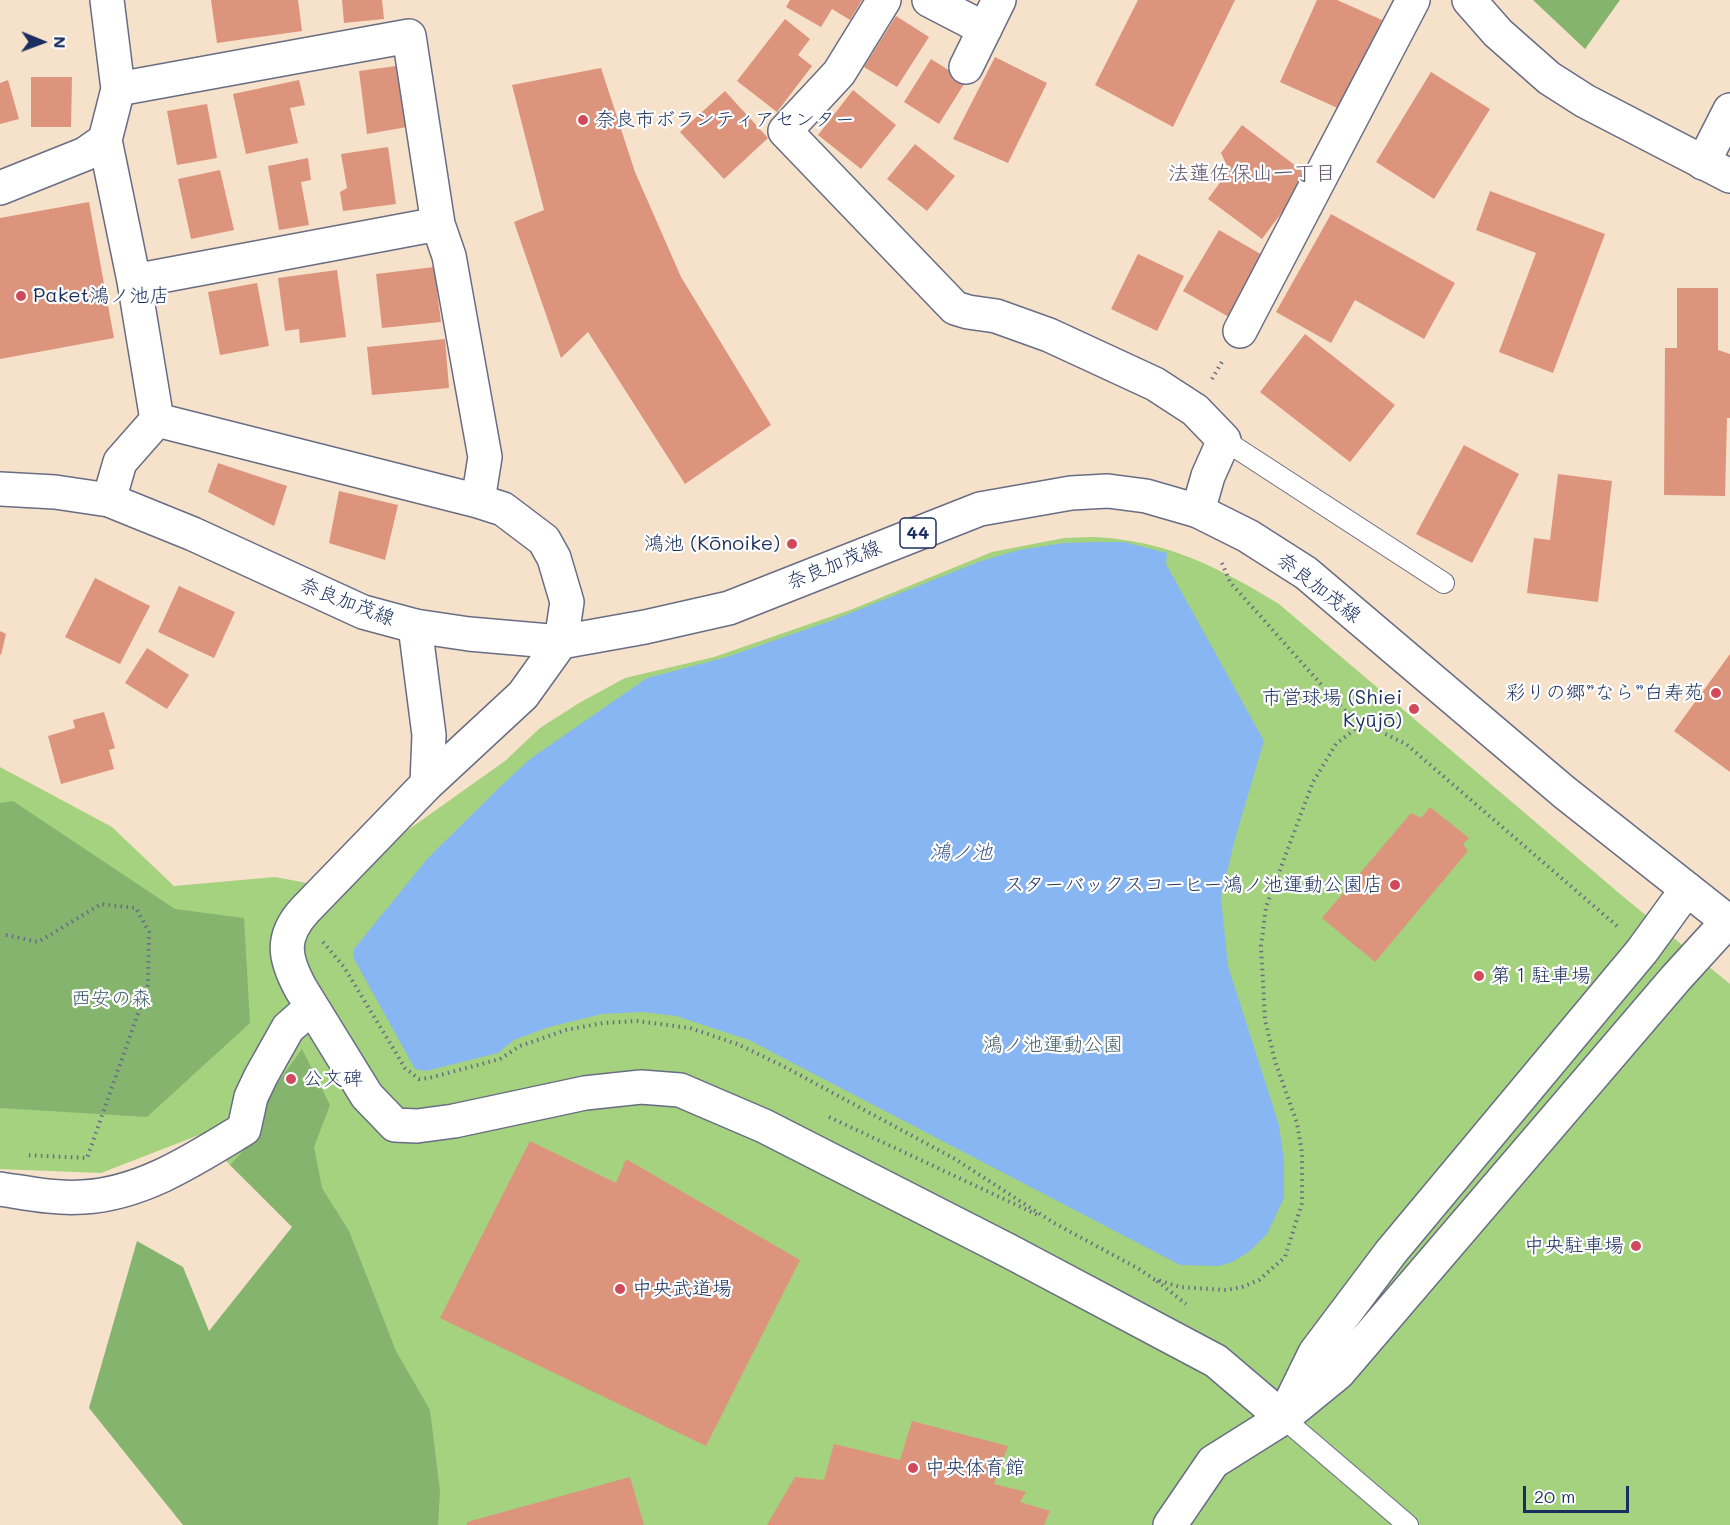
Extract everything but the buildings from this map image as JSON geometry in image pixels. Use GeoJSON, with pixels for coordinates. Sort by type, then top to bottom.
{"type":"FeatureCollection","features":[{"type":"Feature","properties":{"kind":"street"},"geometry":{"type":"LineString","coordinates":[[107,0],[118,89],[105,140],[134,281],[157,420]]}},
{"type":"Feature","properties":{"kind":"street"},"geometry":{"type":"LineString","coordinates":[[884,0],[840,73],[785,131],[955,308],[996,316],[1049,335],[1155,384],[1195,410],[1224,440],[1208,476],[1198,511]]}},
{"type":"Feature","properties":{"kind":"street"},"geometry":{"type":"LineString","coordinates":[[929,0],[985,29]]}},
{"type":"Feature","properties":{"kind":"street"},"geometry":{"type":"LineString","coordinates":[[966,67],[999,0]]}},
{"type":"Feature","properties":{"kind":"street"},"geometry":{"type":"LineString","coordinates":[[1240,330],[1413,0]]}},
{"type":"Feature","properties":{"kind":"street"},"geometry":{"type":"LineString","coordinates":[[1469,0],[1498,33],[1549,78],[1585,101],[1716,169],[1730,110]]}},
{"type":"Feature","properties":{"kind":"street"},"geometry":{"type":"LineString","coordinates":[[118,89],[409,36],[438,224],[449,256],[485,456],[478,501]]}},
{"type":"Feature","properties":{"kind":"street"},"geometry":{"type":"LineString","coordinates":[[0,188],[85,154],[105,140]]}},
{"type":"Feature","properties":{"kind":"street"},"geometry":{"type":"LineString","coordinates":[[134,281],[438,224]]}},
{"type":"Feature","properties":{"kind":"street"},"geometry":{"type":"LineString","coordinates":[[157,420],[503,509],[544,540],[554,558],[567,602],[561,642],[523,695],[427,784],[294,922],[288,938],[287,955],[292,973],[367,1096],[395,1125],[417,1126],[454,1121],[585,1093],[641,1087],[680,1090],[764,1126],[1009,1251],[1216,1361],[1283,1418]]}},
{"type":"Feature","properties":{"kind":"street"},"geometry":{"type":"LineString","coordinates":[[109,500],[120,462],[157,420]]}},
{"type":"Feature","properties":{"kind":"street","name":"奈良加茂線"},"geometry":{"type":"LineString","coordinates":[[0,489],[55,492],[109,500],[193,534],[363,612],[415,627],[561,642],[645,627],[729,608],[980,509],[1032,499],[1108,491],[1146,496],[1198,511],[1248,536],[1306,573],[1564,792],[1729,922]]}},
{"type":"Feature","properties":{"kind":"street"},"geometry":{"type":"LineString","coordinates":[[415,627],[429,735],[427,784]]}},
{"type":"Feature","properties":{"kind":"street"},"geometry":{"type":"LineString","coordinates":[[1283,1418],[1315,1353],[1391,1252],[1641,951],[1687,889]]}},
{"type":"Feature","properties":{"kind":"street"},"geometry":{"type":"LineString","coordinates":[[1170,1525],[1213,1462],[1283,1418],[1338,1373],[1676,978],[1729,922]]}},
{"type":"Feature","properties":{"kind":"street"},"geometry":{"type":"LineString","coordinates":[[0,1189],[56,1197],[84,1197],[137,1185],[167,1173],[202,1154],[244,1129],[251,1097],[261,1076],[288,1028],[312,1007]]}},
{"type":"Feature","properties":{"kind":"lane"},"geometry":{"type":"LineString","coordinates":[[1224,440],[1444,583]]}},
{"type":"Feature","properties":{"kind":"lane"},"geometry":{"type":"LineString","coordinates":[[1283,1418],[1408,1525]]}},
{"type":"Feature","properties":{"kind":"path"},"geometry":{"type":"LineString","coordinates":[[1195,410],[1240,330]]}},
{"type":"Feature","properties":{"kind":"path"},"geometry":{"type":"LineString","coordinates":[[1220,558],[1230,582],[1337,702],[1363,723],[1406,744],[1623,930]]}},
{"type":"Feature","properties":{"kind":"path"},"geometry":{"type":"LineString","coordinates":[[317,938],[328,946],[344,967],[405,1068],[418,1078],[429,1078],[500,1059],[520,1046],[566,1030],[603,1023],[637,1021],[690,1029],[737,1044],[783,1065],[955,1159],[1054,1222],[1154,1279],[1180,1287],[1227,1290],[1242,1287],[1259,1280],[1285,1257],[1302,1203],[1302,1153],[1297,1124],[1275,1061],[1265,1020],[1261,946],[1266,907],[1313,782],[1336,744],[1363,723]]}},
{"type":"Feature","properties":{"kind":"path"},"geometry":{"type":"LineString","coordinates":[[6,935],[38,942],[101,904],[136,908],[149,932],[148,985],[87,1158],[22,1155]]}},
{"type":"Feature","properties":{"kind":"path"},"geometry":{"type":"LineString","coordinates":[[822,1114],[1054,1222]]}},
{"type":"Feature","properties":{"kind":"green space"},"geometry":{"type":"Polygon","coordinates":[[[1533,0],[1620,0],[1585,49],[1533,0]]]}},
{"type":"Feature","properties":{"kind":"green space","name":"鴻ノ池運動公園"},"geometry":{"type":"Polygon","coordinates":[[[1064,538],[1119,539],[1168,550],[1213,567],[1279,604],[1626,899],[1730,984],[1730,1525],[372,1525],[293,1226],[199,1135],[101,1173],[0,1169],[0,767],[112,827],[174,886],[275,877],[344,890],[398,837],[505,761],[540,728],[625,678],[714,657],[853,609],[992,552],[1064,538]]]}},
{"type":"Feature","properties":{"kind":"green space","name":"西安の森"},"geometry":{"type":"Polygon","coordinates":[[[13,801],[175,909],[244,918],[250,1023],[147,1117],[0,1108],[0,803],[13,801]]]}},
{"type":"Feature","properties":{"kind":"green space"},"geometry":{"type":"Polygon","coordinates":[[[302,1049],[330,1105],[314,1147],[322,1188],[349,1231],[396,1351],[430,1410],[440,1491],[438,1525],[183,1525],[89,1408],[137,1241],[183,1267],[209,1331],[292,1227],[230,1165],[252,1141],[265,1100],[302,1049]]]}},
{"type":"Feature","properties":{"kind":"water","name":"鴻ノ池"},"geometry":{"type":"Polygon","coordinates":[[[1124,542],[1167,553],[1166,564],[1264,741],[1235,839],[1221,898],[1228,966],[1279,1125],[1284,1162],[1284,1198],[1267,1234],[1249,1252],[1232,1262],[1219,1266],[1180,1265],[749,1040],[676,1016],[643,1012],[602,1014],[549,1027],[514,1040],[498,1053],[426,1071],[415,1069],[353,957],[354,949],[428,858],[530,759],[647,678],[727,657],[833,620],[981,561],[1019,550],[1064,543],[1124,542]]]}},
{"type":"Feature","properties":{"kind":"place","name":"奈良市ボランティアセンター"},"geometry":{"type":"Point","coordinates":[583,120]}},
{"type":"Feature","properties":{"kind":"place","name":"Paket鴻ノ池店"},"geometry":{"type":"Point","coordinates":[21,296]}},
{"type":"Feature","properties":{"kind":"place","name":"鴻池 (Kōnoike)"},"geometry":{"type":"Point","coordinates":[792,544]}},
{"type":"Feature","properties":{"kind":"place","name":"彩りの郷”なら”白寿苑"},"geometry":{"type":"Point","coordinates":[1716,693]}},
{"type":"Feature","properties":{"kind":"place","name":"市営球場 (Shiei Kyūjō)"},"geometry":{"type":"Point","coordinates":[1414,709]}},
{"type":"Feature","properties":{"kind":"place","name":"スターバックスコーヒー鴻ノ池運動公園店"},"geometry":{"type":"Point","coordinates":[1395,885]}},
{"type":"Feature","properties":{"kind":"place","name":"第１駐車場"},"geometry":{"type":"Point","coordinates":[1479,976]}},
{"type":"Feature","properties":{"kind":"place","name":"公文碑"},"geometry":{"type":"Point","coordinates":[291,1079]}},
{"type":"Feature","properties":{"kind":"place","name":"中央駐車場"},"geometry":{"type":"Point","coordinates":[1636,1246]}},
{"type":"Feature","properties":{"kind":"place","name":"中央武道場"},"geometry":{"type":"Point","coordinates":[620,1289]}},
{"type":"Feature","properties":{"kind":"place","name":"中央体育館"},"geometry":{"type":"Point","coordinates":[913,1468]}},
{"type":"Feature","properties":{"kind":"district","name":"法蓮佐保山一丁目"},"geometry":{"type":"Point","coordinates":[1252,174]}}]}
